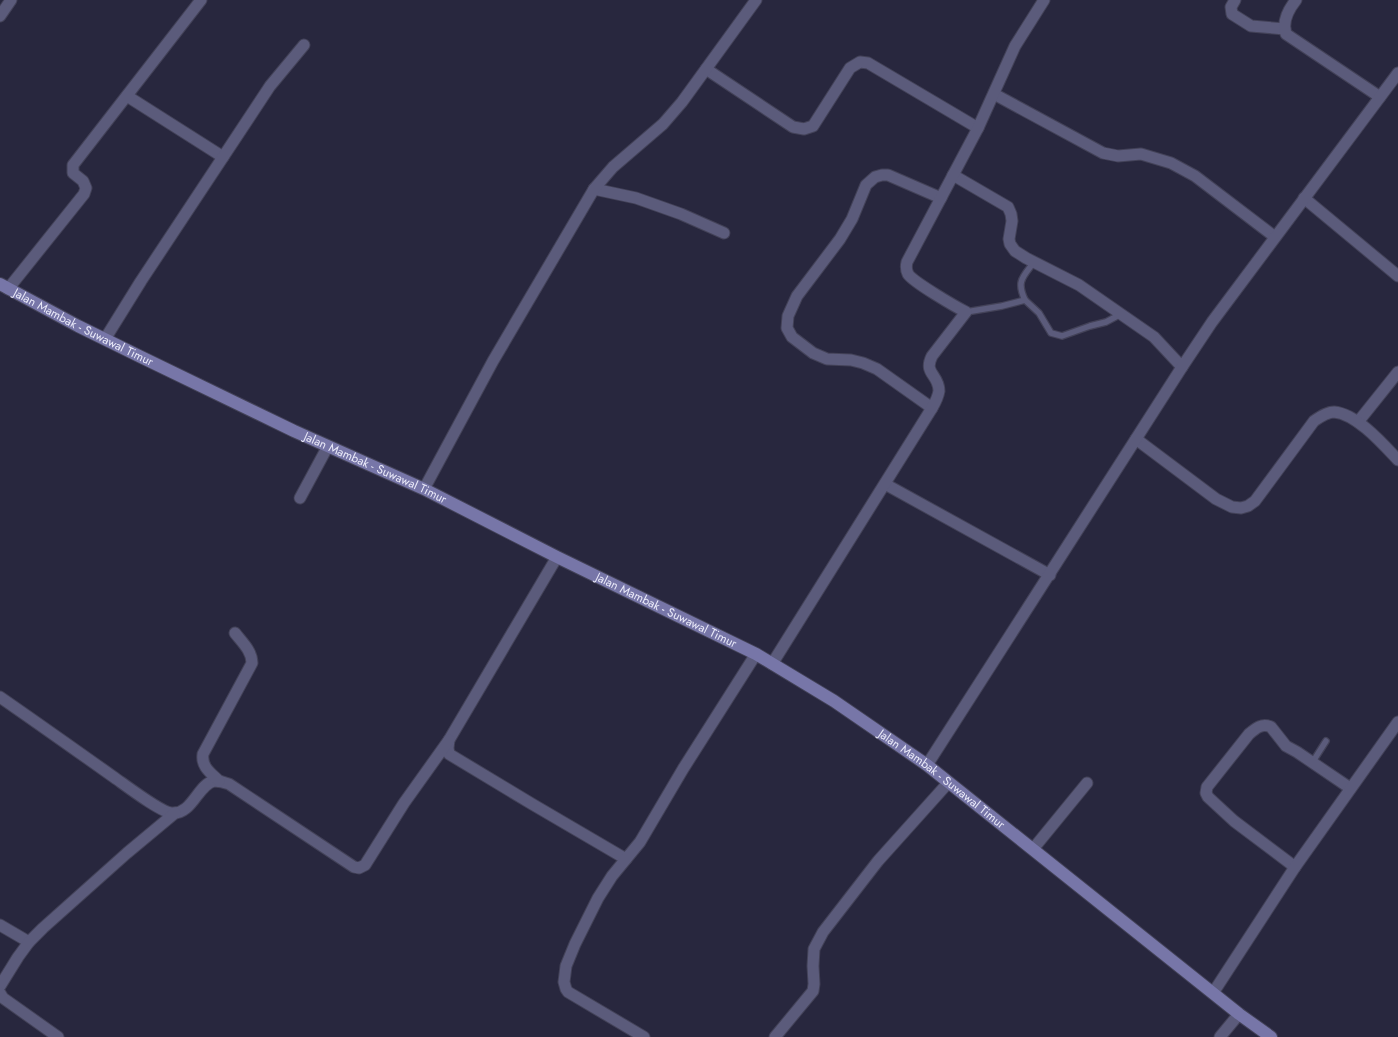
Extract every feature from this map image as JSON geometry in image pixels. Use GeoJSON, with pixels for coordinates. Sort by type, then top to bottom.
{"type":"FeatureCollection","features":[{"type":"Feature","properties":{"kind":"street"},"geometry":{"type":"LineString","coordinates":[[0,16],[11,0]]}},
{"type":"Feature","properties":{"kind":"street"},"geometry":{"type":"LineString","coordinates":[[4,286],[84,194],[86,188],[83,181],[73,173],[73,166],[201,0]]}},
{"type":"Feature","properties":{"kind":"street"},"geometry":{"type":"LineString","coordinates":[[424,489],[493,361],[594,189],[612,167],[663,124],[682,102],[756,0]]}},
{"type":"Feature","properties":{"kind":"street"},"geometry":{"type":"LineString","coordinates":[[772,664],[932,408],[939,391],[935,379],[928,368],[928,363],[966,312],[950,304],[911,277],[907,272],[907,262],[978,128],[1015,46],[1044,0]]}},
{"type":"Feature","properties":{"kind":"street"},"geometry":{"type":"LineString","coordinates":[[1235,0],[1231,8],[1231,12],[1246,24],[1251,26],[1285,29]]}},
{"type":"Feature","properties":{"kind":"street"},"geometry":{"type":"LineString","coordinates":[[1296,0],[1289,9],[1285,29],[1288,36],[1380,96]]}},
{"type":"Feature","properties":{"kind":"street"},"geometry":{"type":"LineString","coordinates":[[104,339],[270,86],[304,44]]}},
{"type":"Feature","properties":{"kind":"street"},"geometry":{"type":"LineString","coordinates":[[706,69],[793,126],[804,129],[813,126],[850,68],[860,62],[868,63],[978,128]]}},
{"type":"Feature","properties":{"kind":"street"},"geometry":{"type":"LineString","coordinates":[[927,765],[1212,322],[1398,73]]}},
{"type":"Feature","properties":{"kind":"street"},"geometry":{"type":"LineString","coordinates":[[994,94],[1103,153],[1118,156],[1141,154],[1171,163],[1195,176],[1275,237]]}},
{"type":"Feature","properties":{"kind":"street"},"geometry":{"type":"LineString","coordinates":[[127,96],[223,157]]}},
{"type":"Feature","properties":{"kind":"street"},"geometry":{"type":"LineString","coordinates":[[932,408],[877,368],[851,360],[827,359],[813,352],[792,337],[787,328],[787,323],[788,316],[797,296],[840,239],[852,219],[866,185],[872,180],[882,175],[888,175],[941,198]]}},
{"type":"Feature","properties":{"kind":"street"},"geometry":{"type":"LineString","coordinates":[[953,175],[1008,207],[1012,221],[1009,239],[1010,244],[1015,251],[1079,285],[1121,314],[1154,337],[1182,367]]}},
{"type":"Feature","properties":{"kind":"street"},"geometry":{"type":"LineString","coordinates":[[594,189],[636,198],[681,214],[724,233]]}},
{"type":"Feature","properties":{"kind":"street"},"geometry":{"type":"LineString","coordinates":[[1304,198],[1398,276]]}},
{"type":"Feature","properties":{"kind":"street","name":"Jalan Mambak - Suwawal Timur"},"geometry":{"type":"LineString","coordinates":[[4,286],[104,339],[294,431],[424,489],[557,557],[756,654],[834,701],[927,765],[1033,848],[1239,1014],[1271,1037]]}},
{"type":"Feature","properties":{"kind":"street"},"geometry":{"type":"LineString","coordinates":[[1358,422],[1398,372]]}},
{"type":"Feature","properties":{"kind":"street"},"geometry":{"type":"LineString","coordinates":[[1136,439],[1216,499],[1232,507],[1241,508],[1248,506],[1254,501],[1314,421],[1322,415],[1333,412],[1343,414],[1358,422],[1378,438],[1398,460]]}},
{"type":"Feature","properties":{"kind":"street"},"geometry":{"type":"LineString","coordinates":[[300,498],[328,446]]}},
{"type":"Feature","properties":{"kind":"street"},"geometry":{"type":"LineString","coordinates":[[885,484],[1050,575]]}},
{"type":"Feature","properties":{"kind":"street"},"geometry":{"type":"LineString","coordinates":[[0,986],[29,942],[71,901],[127,852],[175,814],[184,810],[209,783],[218,781],[229,784],[354,867],[361,868],[369,859],[404,803],[449,740],[557,557]]}},
{"type":"Feature","properties":{"kind":"street"},"geometry":{"type":"LineString","coordinates":[[218,781],[205,767],[203,762],[203,754],[252,663],[251,655],[248,649],[235,633]]}},
{"type":"Feature","properties":{"kind":"street"},"geometry":{"type":"LineString","coordinates":[[644,1037],[568,992],[564,982],[566,966],[575,944],[598,898],[612,876],[640,842],[683,770],[756,654]]}},
{"type":"Feature","properties":{"kind":"street"},"geometry":{"type":"LineString","coordinates":[[0,698],[143,798],[169,813],[175,814]]}},
{"type":"Feature","properties":{"kind":"street"},"geometry":{"type":"LineString","coordinates":[[1213,993],[1295,867],[1398,722]]}},
{"type":"Feature","properties":{"kind":"street"},"geometry":{"type":"LineString","coordinates":[[1295,867],[1234,821],[1208,797],[1206,791],[1207,787],[1249,734],[1263,725],[1271,727],[1286,746],[1350,788]]}},
{"type":"Feature","properties":{"kind":"street"},"geometry":{"type":"LineString","coordinates":[[449,740],[449,754],[626,859]]}},
{"type":"Feature","properties":{"kind":"street"},"geometry":{"type":"LineString","coordinates":[[775,1037],[813,991],[814,949],[823,932],[878,861],[948,782]]}},
{"type":"Feature","properties":{"kind":"street"},"geometry":{"type":"LineString","coordinates":[[1033,848],[1087,782]]}},
{"type":"Feature","properties":{"kind":"street"},"geometry":{"type":"LineString","coordinates":[[0,925],[29,942]]}},
{"type":"Feature","properties":{"kind":"street"},"geometry":{"type":"LineString","coordinates":[[0,993],[3,998],[58,1037]]}},
{"type":"Feature","properties":{"kind":"street"},"geometry":{"type":"LineString","coordinates":[[1220,1037],[1239,1014]]}},
{"type":"Feature","properties":{"kind":"lane"},"geometry":{"type":"LineString","coordinates":[[1034,262],[1024,274],[1020,286],[1025,300],[1039,314],[1051,333],[1062,336],[1106,322],[1121,314]]}},
{"type":"Feature","properties":{"kind":"lane"},"geometry":{"type":"LineString","coordinates":[[966,312],[1008,305],[1025,300]]}},
{"type":"Feature","properties":{"kind":"lane"},"geometry":{"type":"LineString","coordinates":[[1312,762],[1326,741]]}}]}
